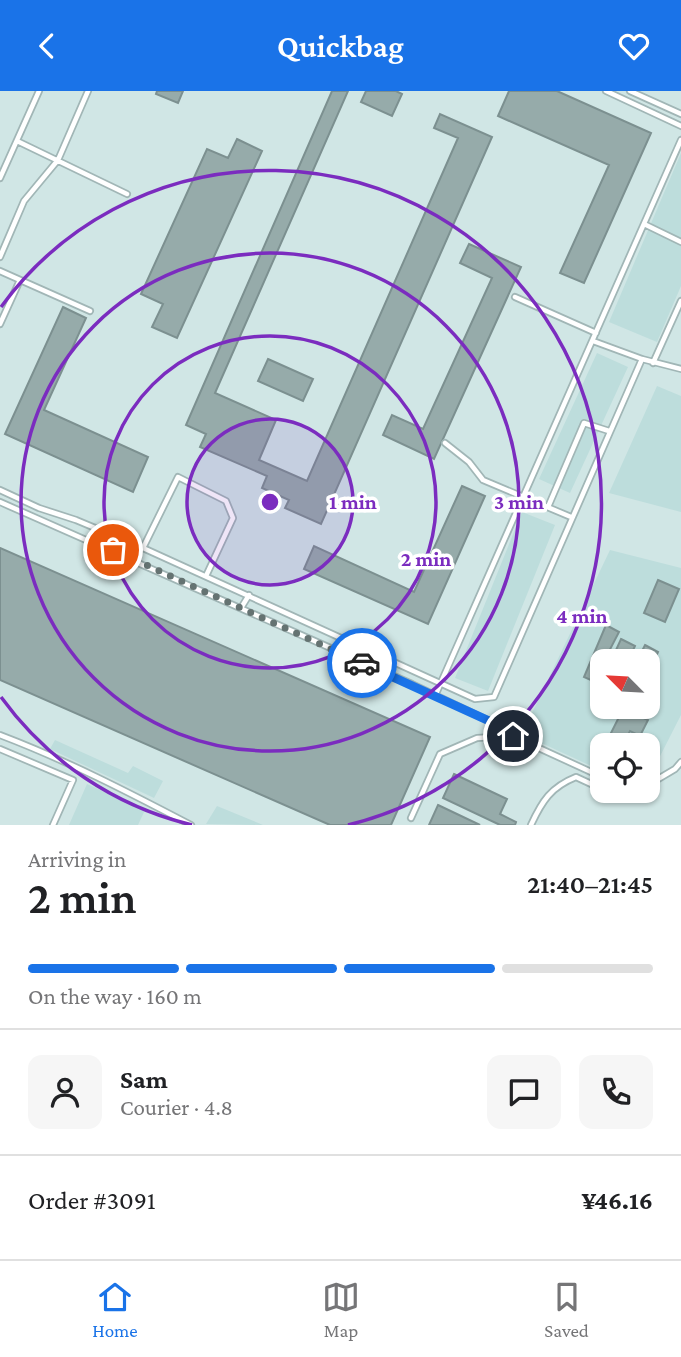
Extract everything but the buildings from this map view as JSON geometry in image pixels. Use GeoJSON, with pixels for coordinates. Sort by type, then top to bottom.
{"type":"FeatureCollection","features":[{"type":"Feature","properties":{"kind":"lane"},"geometry":{"type":"LineString","coordinates":[[0,178],[39,91]]}},
{"type":"Feature","properties":{"kind":"lane"},"geometry":{"type":"LineString","coordinates":[[0,257],[24,201],[58,160],[88,91]]}},
{"type":"Feature","properties":{"kind":"lane"},"geometry":{"type":"LineString","coordinates":[[606,91],[681,127]]}},
{"type":"Feature","properties":{"kind":"lane"},"geometry":{"type":"LineString","coordinates":[[630,91],[681,114]]}},
{"type":"Feature","properties":{"kind":"lane"},"geometry":{"type":"LineString","coordinates":[[435,696],[681,140]]}},
{"type":"Feature","properties":{"kind":"lane"},"geometry":{"type":"LineString","coordinates":[[17,141],[127,194]]}},
{"type":"Feature","properties":{"kind":"lane"},"geometry":{"type":"LineString","coordinates":[[644,224],[681,242]]}},
{"type":"Feature","properties":{"kind":"lane"},"geometry":{"type":"LineString","coordinates":[[0,271],[90,311]]}},
{"type":"Feature","properties":{"kind":"lane"},"geometry":{"type":"LineString","coordinates":[[0,324],[20,280]]}},
{"type":"Feature","properties":{"kind":"lane"},"geometry":{"type":"LineString","coordinates":[[515,297],[596,333]]}},
{"type":"Feature","properties":{"kind":"lane"},"geometry":{"type":"LineString","coordinates":[[653,363],[681,301]]}},
{"type":"Feature","properties":{"kind":"lane"},"geometry":{"type":"LineString","coordinates":[[593,341],[653,363],[681,369]]}},
{"type":"Feature","properties":{"kind":"lane"},"geometry":{"type":"LineString","coordinates":[[0,490],[249,594],[475,699],[494,697],[642,359]]}},
{"type":"Feature","properties":{"kind":"lane"},"geometry":{"type":"LineString","coordinates":[[548,507],[584,423],[609,431]]}},
{"type":"Feature","properties":{"kind":"lane"},"geometry":{"type":"LineString","coordinates":[[445,443],[470,462],[483,479],[571,517]]}},
{"type":"Feature","properties":{"kind":"lane"},"geometry":{"type":"LineString","coordinates":[[143,548],[178,477],[226,501],[233,518],[206,576]]}},
{"type":"Feature","properties":{"kind":"lane"},"geometry":{"type":"LineString","coordinates":[[0,502],[435,696],[590,771]]}},
{"type":"Feature","properties":{"kind":"lane"},"geometry":{"type":"LineString","coordinates":[[241,608],[249,594]]}},
{"type":"Feature","properties":{"kind":"lane"},"geometry":{"type":"LineString","coordinates":[[0,734],[84,771],[191,825]]}},
{"type":"Feature","properties":{"kind":"lane"},"geometry":{"type":"LineString","coordinates":[[411,818],[440,754],[477,738],[513,736]]}},
{"type":"Feature","properties":{"kind":"lane"},"geometry":{"type":"LineString","coordinates":[[0,749],[73,781],[53,825]]}},
{"type":"Feature","properties":{"kind":"lane"},"geometry":{"type":"LineString","coordinates":[[660,778],[681,762]]}},
{"type":"Feature","properties":{"kind":"lane"},"geometry":{"type":"LineString","coordinates":[[531,825],[549,793],[561,783],[576,777],[590,783]]}},
{"type":"Feature","properties":{"kind":"shaded area"},"geometry":{"type":"Polygon","coordinates":[[[681,153],[681,286],[657,342],[609,322],[681,153]]]}},
{"type":"Feature","properties":{"kind":"shaded area"},"geometry":{"type":"Polygon","coordinates":[[[597,353],[628,367],[570,493],[539,479],[597,353]]]}},
{"type":"Feature","properties":{"kind":"shaded area"},"geometry":{"type":"Polygon","coordinates":[[[657,386],[681,396],[681,512],[609,493],[657,386]]]}},
{"type":"Feature","properties":{"kind":"shaded area"},"geometry":{"type":"Polygon","coordinates":[[[522,512],[555,525],[488,691],[455,678],[522,512]]]}},
{"type":"Feature","properties":{"kind":"shaded area"},"geometry":{"type":"Polygon","coordinates":[[[610,550],[681,568],[681,715],[660,756],[660,733],[590,733],[590,765],[522,734],[610,550]]]}},
{"type":"Feature","properties":{"kind":"shaded area"},"geometry":{"type":"Polygon","coordinates":[[[55,740],[128,773],[133,766],[163,781],[154,798],[50,749],[55,740]]]}},
{"type":"Feature","properties":{"kind":"shaded area"},"geometry":{"type":"Polygon","coordinates":[[[87,784],[145,810],[138,825],[69,825],[87,784]]]}},
{"type":"Feature","properties":{"kind":"shaded area"},"geometry":{"type":"Polygon","coordinates":[[[217,806],[263,825],[206,824],[217,806]]]}},
{"type":"Feature","properties":{"kind":"way so far"},"geometry":{"type":"LineString","coordinates":[[113,550],[362,663]]}},
{"type":"Feature","properties":{"kind":"route"},"geometry":{"type":"LineString","coordinates":[[362,663],[498,725],[513,736]]}}]}
